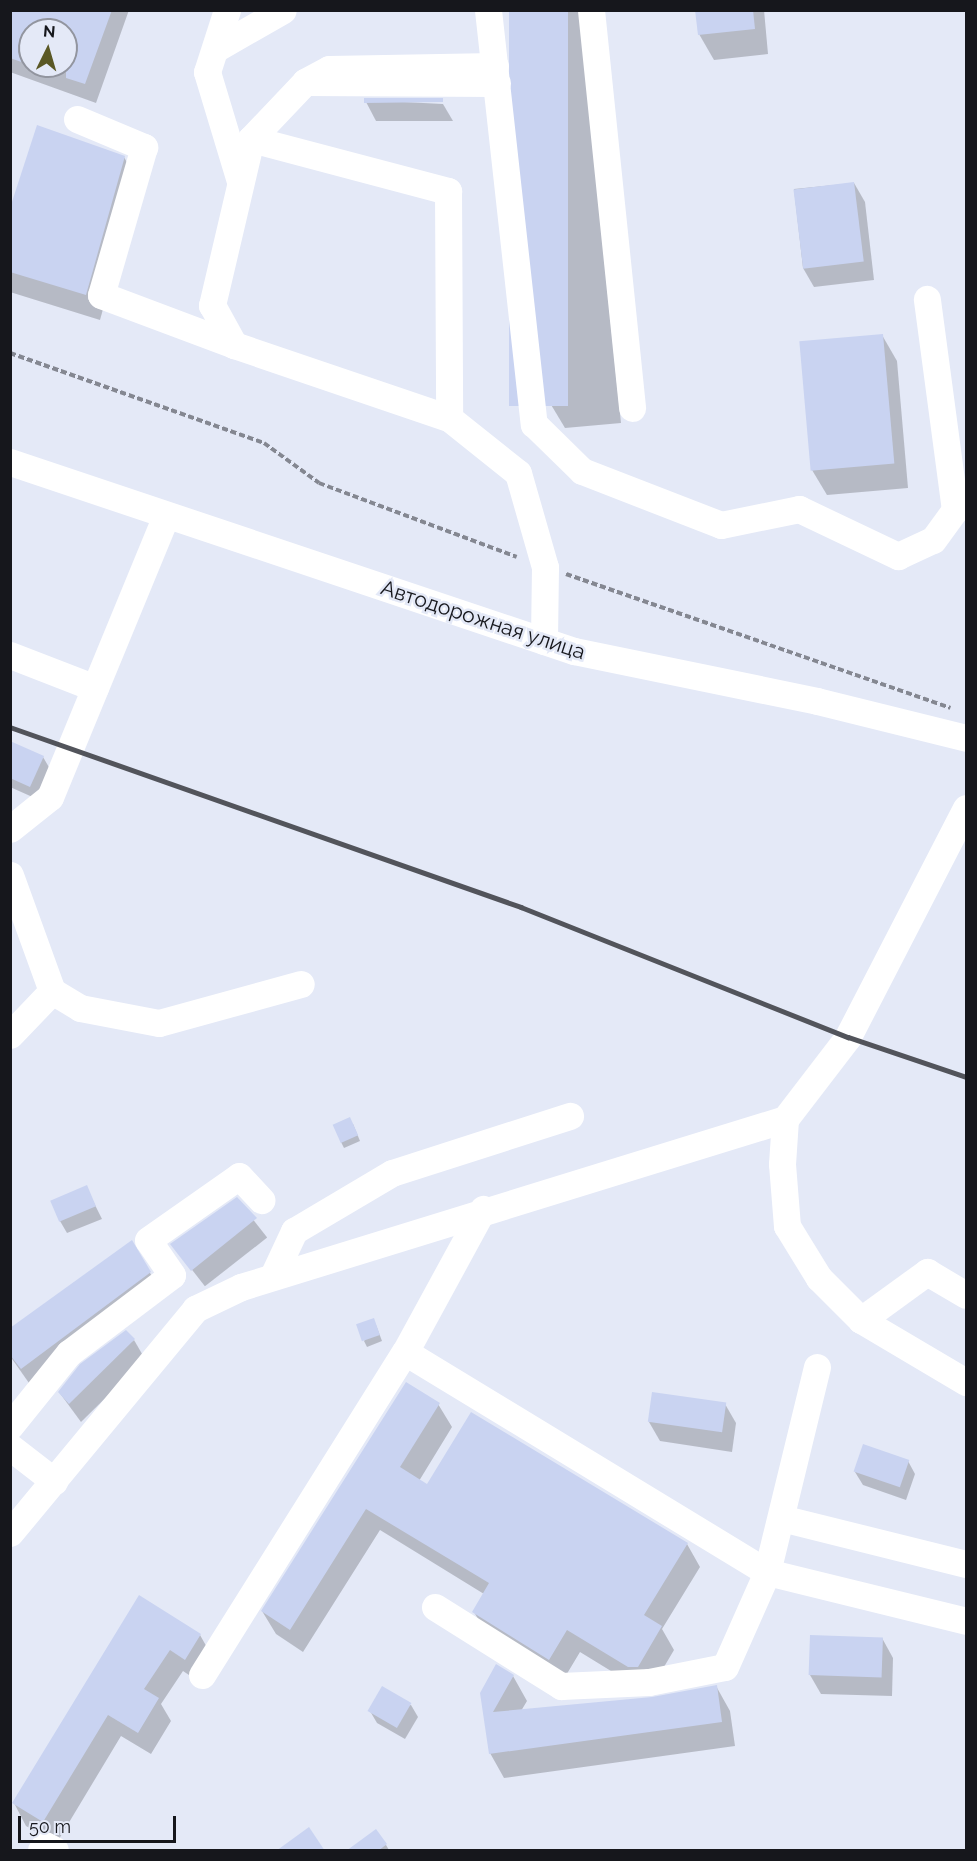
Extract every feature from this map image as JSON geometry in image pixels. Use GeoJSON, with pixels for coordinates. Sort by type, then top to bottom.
{"type":"FeatureCollection","features":[{"type":"Feature","properties":{"kind":"street"},"geometry":{"type":"LineString","coordinates":[[227,10],[207,72],[241,182]]}},
{"type":"Feature","properties":{"kind":"street"},"geometry":{"type":"LineString","coordinates":[[215,50],[283,10]]}},
{"type":"Feature","properties":{"kind":"street"},"geometry":{"type":"LineString","coordinates":[[488,10],[534,424],[582,471],[721,525],[799,510],[898,556],[933,540],[955,510],[927,299]]}},
{"type":"Feature","properties":{"kind":"street"},"geometry":{"type":"LineString","coordinates":[[591,10],[632,408]]}},
{"type":"Feature","properties":{"kind":"street"},"geometry":{"type":"LineString","coordinates":[[234,345],[212,304],[251,139],[305,82],[329,69],[496,74]]}},
{"type":"Feature","properties":{"kind":"street"},"geometry":{"type":"LineString","coordinates":[[77,119],[144,147],[101,295],[234,345],[449,418],[518,473],[545,567],[544,641]]}},
{"type":"Feature","properties":{"kind":"street"},"geometry":{"type":"LineString","coordinates":[[251,139],[448,191],[449,418]]}},
{"type":"Feature","properties":{"kind":"street","name":"Автодорожная улица"},"geometry":{"type":"LineString","coordinates":[[10,462],[544,641],[966,738]]}},
{"type":"Feature","properties":{"kind":"street"},"geometry":{"type":"LineString","coordinates":[[10,829],[50,797],[166,516]]}},
{"type":"Feature","properties":{"kind":"street"},"geometry":{"type":"LineString","coordinates":[[10,655],[95,688]]}},
{"type":"Feature","properties":{"kind":"street"},"geometry":{"type":"LineString","coordinates":[[10,1533],[195,1309],[273,1276],[483,1209],[784,1119],[848,1037],[966,808]]}},
{"type":"Feature","properties":{"kind":"street"},"geometry":{"type":"LineString","coordinates":[[10,875],[52,991],[80,1008],[159,1023],[301,984]]}},
{"type":"Feature","properties":{"kind":"street"},"geometry":{"type":"LineString","coordinates":[[10,1035],[52,991]]}},
{"type":"Feature","properties":{"kind":"street"},"geometry":{"type":"LineString","coordinates":[[273,1276],[294,1231],[392,1173],[570,1116]]}},
{"type":"Feature","properties":{"kind":"street"},"geometry":{"type":"LineString","coordinates":[[784,1119],[787,1226],[819,1278],[861,1320],[966,1382]]}},
{"type":"Feature","properties":{"kind":"street"},"geometry":{"type":"LineString","coordinates":[[10,1426],[69,1353],[172,1275],[148,1240],[239,1176],[261,1200]]}},
{"type":"Feature","properties":{"kind":"street"},"geometry":{"type":"LineString","coordinates":[[202,1675],[405,1352],[483,1209]]}},
{"type":"Feature","properties":{"kind":"street"},"geometry":{"type":"LineString","coordinates":[[861,1320],[927,1272],[966,1295]]}},
{"type":"Feature","properties":{"kind":"street"},"geometry":{"type":"LineString","coordinates":[[405,1352],[767,1572],[966,1621]]}},
{"type":"Feature","properties":{"kind":"street"},"geometry":{"type":"LineString","coordinates":[[435,1607],[561,1686],[649,1682],[725,1667],[767,1572],[817,1367]]}},
{"type":"Feature","properties":{"kind":"street"},"geometry":{"type":"LineString","coordinates":[[10,1447],[54,1481]]}},
{"type":"Feature","properties":{"kind":"street"},"geometry":{"type":"LineString","coordinates":[[781,1518],[966,1564]]}},
{"type":"Feature","properties":{"kind":"street"},"geometry":{"type":"LineString","coordinates":[[41,1851],[45,1845],[54,1851]]}},
{"type":"Feature","properties":{"kind":"path"},"geometry":{"type":"LineString","coordinates":[[10,353],[264,443],[319,483],[545,567],[956,710]]}},
{"type":"Feature","properties":{"kind":"building"},"geometry":{"type":"Polygon","coordinates":[[[10,10],[112,10],[85,84],[66,78],[78,78],[78,18],[18,18],[18,61],[10,58],[10,10]]]}},
{"type":"Feature","properties":{"kind":"building"},"geometry":{"type":"Polygon","coordinates":[[[509,10],[568,10],[568,406],[509,406],[509,10]]]}},
{"type":"Feature","properties":{"kind":"building"},"geometry":{"type":"Polygon","coordinates":[[[695,10],[753,10],[755,29],[698,35],[695,10]]]}},
{"type":"Feature","properties":{"kind":"building"},"geometry":{"type":"Polygon","coordinates":[[[364,98],[443,98],[443,102],[364,103],[364,98]]]}},
{"type":"Feature","properties":{"kind":"building"},"geometry":{"type":"Polygon","coordinates":[[[37,125],[125,156],[86,295],[10,272],[10,208],[37,125]]]}},
{"type":"Feature","properties":{"kind":"building"},"geometry":{"type":"Polygon","coordinates":[[[854,182],[864,261],[803,269],[793,189],[854,182]]]}},
{"type":"Feature","properties":{"kind":"building"},"geometry":{"type":"Polygon","coordinates":[[[883,334],[894,464],[811,471],[799,341],[883,334]]]}},
{"type":"Feature","properties":{"kind":"building"},"geometry":{"type":"Polygon","coordinates":[[[10,741],[44,756],[30,787],[10,778],[10,741]]]}},
{"type":"Feature","properties":{"kind":"building"},"geometry":{"type":"Polygon","coordinates":[[[350,1117],[358,1135],[341,1143],[333,1125],[350,1117]]]}},
{"type":"Feature","properties":{"kind":"building"},"geometry":{"type":"Polygon","coordinates":[[[87,1185],[96,1206],[59,1222],[50,1201],[87,1185]]]}},
{"type":"Feature","properties":{"kind":"building"},"geometry":{"type":"Polygon","coordinates":[[[237,1197],[257,1218],[191,1271],[170,1244],[237,1197]]]}},
{"type":"Feature","properties":{"kind":"building"},"geometry":{"type":"Polygon","coordinates":[[[132,1240],[151,1272],[21,1369],[10,1355],[10,1328],[132,1240]]]}},
{"type":"Feature","properties":{"kind":"building"},"geometry":{"type":"Polygon","coordinates":[[[374,1318],[380,1335],[362,1341],[356,1324],[374,1318]]]}},
{"type":"Feature","properties":{"kind":"building"},"geometry":{"type":"Polygon","coordinates":[[[126,1330],[135,1339],[69,1404],[58,1392],[80,1364],[126,1330]]]}},
{"type":"Feature","properties":{"kind":"building"},"geometry":{"type":"Polygon","coordinates":[[[406,1382],[440,1403],[400,1467],[427,1484],[471,1412],[688,1543],[644,1615],[662,1626],[638,1667],[628,1667],[567,1630],[549,1660],[472,1612],[489,1583],[366,1509],[290,1630],[261,1611],[406,1382]]]}},
{"type":"Feature","properties":{"kind":"building"},"geometry":{"type":"Polygon","coordinates":[[[652,1392],[726,1402],[722,1432],[648,1422],[652,1392]]]}},
{"type":"Feature","properties":{"kind":"building"},"geometry":{"type":"Polygon","coordinates":[[[863,1444],[909,1460],[900,1487],[854,1471],[863,1444]]]}},
{"type":"Feature","properties":{"kind":"building"},"geometry":{"type":"Polygon","coordinates":[[[139,1595],[201,1634],[185,1660],[170,1650],[144,1689],[159,1698],[138,1733],[108,1715],[43,1822],[12,1803],[139,1595]]]}},
{"type":"Feature","properties":{"kind":"building"},"geometry":{"type":"Polygon","coordinates":[[[810,1635],[883,1638],[882,1678],[809,1675],[810,1635]]]}},
{"type":"Feature","properties":{"kind":"building"},"geometry":{"type":"Polygon","coordinates":[[[496,1664],[514,1675],[493,1712],[652,1697],[717,1685],[722,1722],[489,1754],[480,1693],[496,1664]]]}},
{"type":"Feature","properties":{"kind":"building"},"geometry":{"type":"Polygon","coordinates":[[[382,1686],[411,1703],[397,1728],[368,1711],[382,1686]]]}},
{"type":"Feature","properties":{"kind":"building"},"geometry":{"type":"Polygon","coordinates":[[[309,1827],[325,1851],[276,1851],[309,1827]]]}},
{"type":"Feature","properties":{"kind":"building"},"geometry":{"type":"Polygon","coordinates":[[[376,1829],[387,1844],[378,1851],[346,1851],[376,1829]]]}},
{"type":"Feature","properties":{"kind":"railway"},"geometry":{"type":"LineString","coordinates":[[10,727],[521,907],[848,1037],[966,1077]]}}]}
